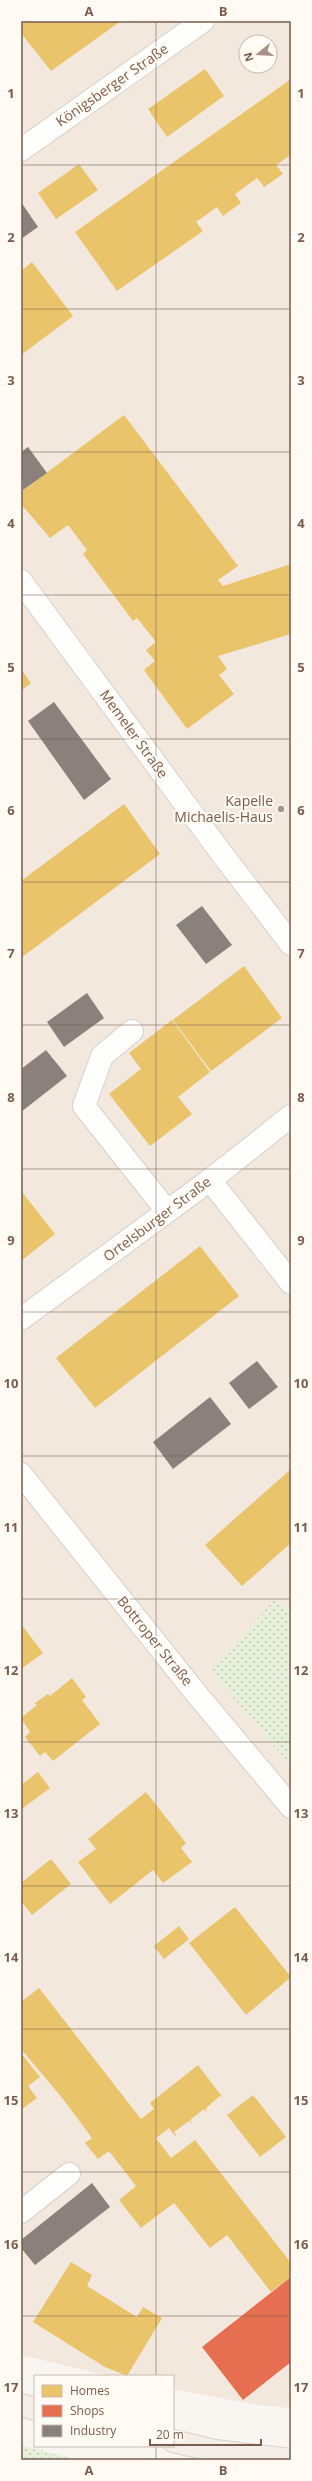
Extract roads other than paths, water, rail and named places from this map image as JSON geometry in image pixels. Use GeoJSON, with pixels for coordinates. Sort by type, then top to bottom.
{"type":"FeatureCollection","features":[{"type":"Feature","properties":{"kind":"main road"},"geometry":{"type":"LineString","coordinates":[[21,2405],[34,2409]]}},
{"type":"Feature","properties":{"kind":"main road"},"geometry":{"type":"LineString","coordinates":[[174,2441],[215,2451],[291,2460]]}},
{"type":"Feature","properties":{"kind":"street","name":"Königsberger Straße"},"geometry":{"type":"LineString","coordinates":[[21,150],[203,21]]}},
{"type":"Feature","properties":{"kind":"street","name":"Memeler Straße"},"geometry":{"type":"LineString","coordinates":[[21,581],[222,854],[291,944]]}},
{"type":"Feature","properties":{"kind":"street"},"geometry":{"type":"LineString","coordinates":[[132,1031],[102,1056],[84,1106],[167,1211]]}},
{"type":"Feature","properties":{"kind":"street","name":"Ortelsburger Straße"},"geometry":{"type":"LineString","coordinates":[[21,1319],[210,1180],[291,1116]]}},
{"type":"Feature","properties":{"kind":"street"},"geometry":{"type":"LineString","coordinates":[[210,1180],[291,1283]]}},
{"type":"Feature","properties":{"kind":"street","name":"Bottroper Straße"},"geometry":{"type":"LineString","coordinates":[[21,1474],[195,1692],[291,1806]]}},
{"type":"Feature","properties":{"kind":"street"},"geometry":{"type":"LineString","coordinates":[[21,2212],[69,2174]]}},
{"type":"Feature","properties":{"kind":"place","name":"Kapelle Michaelis-Haus"},"geometry":{"type":"Point","coordinates":[281,809]}}]}
